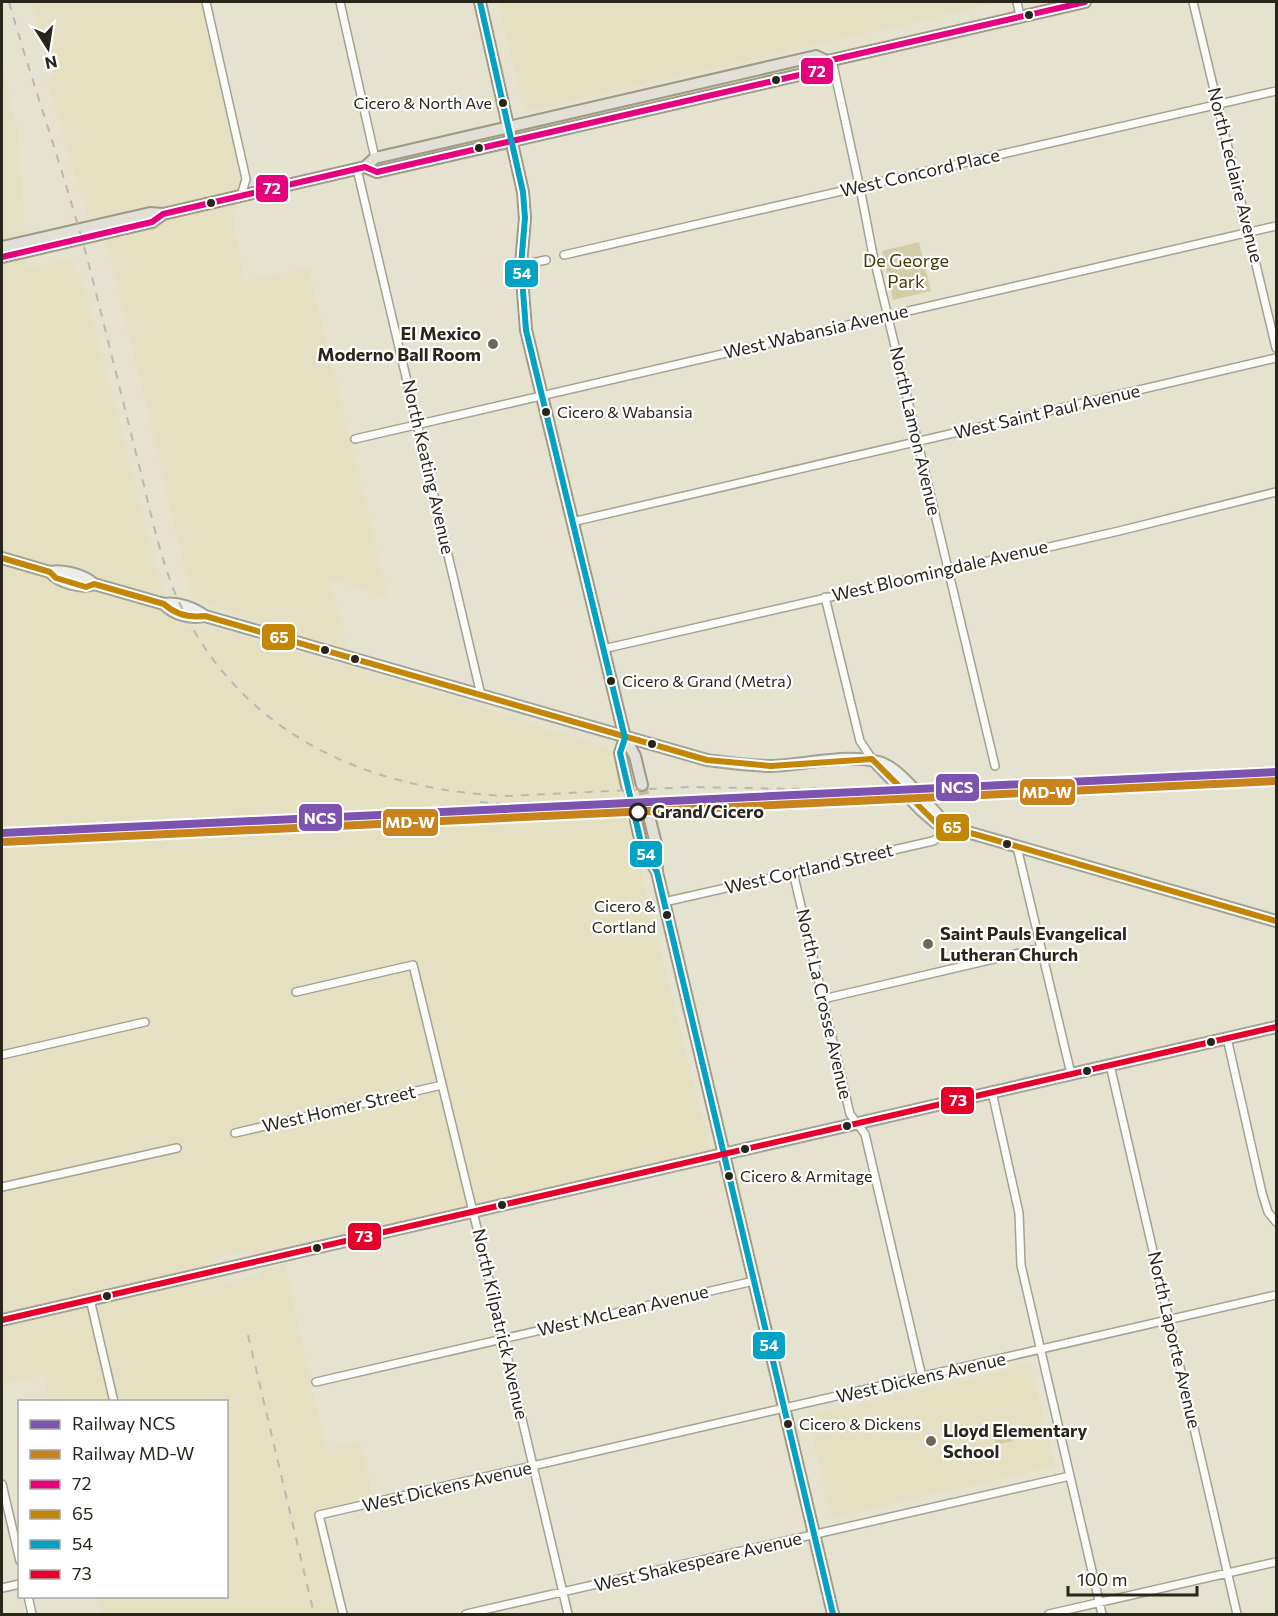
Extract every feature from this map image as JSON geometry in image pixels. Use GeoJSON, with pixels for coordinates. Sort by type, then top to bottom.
{"type":"FeatureCollection","features":[{"type":"Feature","properties":{"kind":"main road"},"geometry":{"type":"LineString","coordinates":[[480,2],[524,192],[525,218],[521,264],[526,330],[625,738],[635,756],[642,785]]}},
{"type":"Feature","properties":{"kind":"main road"},"geometry":{"type":"LineString","coordinates":[[2,248],[150,213],[163,214],[361,168],[375,158],[816,56],[829,61],[1085,2]]}},
{"type":"Feature","properties":{"kind":"main road"},"geometry":{"type":"LineString","coordinates":[[361,168],[377,172],[821,70],[829,61]]}},
{"type":"Feature","properties":{"kind":"main road"},"geometry":{"type":"LineString","coordinates":[[2,256],[152,222],[163,214]]}},
{"type":"Feature","properties":{"kind":"main road"},"geometry":{"type":"LineString","coordinates":[[2,558],[50,572],[56,578],[86,587],[94,584],[164,604],[171,611],[195,618],[205,616],[708,760],[771,766],[872,759],[936,823],[1276,921]]}},
{"type":"Feature","properties":{"kind":"main road"},"geometry":{"type":"LineString","coordinates":[[625,738],[620,753],[627,786]]}},
{"type":"Feature","properties":{"kind":"main road"},"geometry":{"type":"LineString","coordinates":[[650,820],[656,844],[657,872],[832,1614]]}},
{"type":"Feature","properties":{"kind":"main road"},"geometry":{"type":"LineString","coordinates":[[636,821],[642,847],[657,872]]}},
{"type":"Feature","properties":{"kind":"main road"},"geometry":{"type":"LineString","coordinates":[[2,1320],[1276,1027]]}},
{"type":"Feature","properties":{"kind":"street"},"geometry":{"type":"LineString","coordinates":[[206,2],[245,176],[241,196]]}},
{"type":"Feature","properties":{"kind":"street"},"geometry":{"type":"LineString","coordinates":[[340,2],[375,158]]}},
{"type":"Feature","properties":{"kind":"street"},"geometry":{"type":"LineString","coordinates":[[1017,2],[1020,16]]}},
{"type":"Feature","properties":{"kind":"street","name":"North Leclaire Avenue"},"geometry":{"type":"LineString","coordinates":[[1193,2],[1276,348]]}},
{"type":"Feature","properties":{"kind":"street","name":"North Lamon Avenue"},"geometry":{"type":"LineString","coordinates":[[829,61],[860,187],[887,316],[995,766]]}},
{"type":"Feature","properties":{"kind":"street","name":"West Concord Place"},"geometry":{"type":"LineString","coordinates":[[564,255],[1276,91]]}},
{"type":"Feature","properties":{"kind":"street","name":"North Keating Avenue"},"geometry":{"type":"LineString","coordinates":[[361,168],[417,424],[481,695]]}},
{"type":"Feature","properties":{"kind":"street","name":"West Wabansia Avenue"},"geometry":{"type":"LineString","coordinates":[[355,439],[1276,226]]}},
{"type":"Feature","properties":{"kind":"street"},"geometry":{"type":"LineString","coordinates":[[521,264],[546,260]]}},
{"type":"Feature","properties":{"kind":"street","name":"West Saint Paul Avenue"},"geometry":{"type":"LineString","coordinates":[[572,522],[1276,358]]}},
{"type":"Feature","properties":{"kind":"street","name":"West Bloomingdale Avenue"},"geometry":{"type":"LineString","coordinates":[[603,649],[948,568],[1119,531],[1276,492]]}},
{"type":"Feature","properties":{"kind":"street"},"geometry":{"type":"LineString","coordinates":[[825,597],[860,741],[872,759]]}},
{"type":"Feature","properties":{"kind":"street","name":"West Cortland Street"},"geometry":{"type":"LineString","coordinates":[[664,902],[933,840],[952,829]]}},
{"type":"Feature","properties":{"kind":"street"},"geometry":{"type":"LineString","coordinates":[[1017,847],[1071,1074]]}},
{"type":"Feature","properties":{"kind":"street","name":"North La Crosse Avenue"},"geometry":{"type":"LineString","coordinates":[[793,872],[850,1114],[865,1134],[922,1377]]}},
{"type":"Feature","properties":{"kind":"street"},"geometry":{"type":"LineString","coordinates":[[822,999],[1041,948]]}},
{"type":"Feature","properties":{"kind":"street","name":"North Kilpatrick Avenue"},"geometry":{"type":"LineString","coordinates":[[296,992],[413,965],[474,1212],[568,1614]]}},
{"type":"Feature","properties":{"kind":"street"},"geometry":{"type":"LineString","coordinates":[[2,1055],[146,1022]]}},
{"type":"Feature","properties":{"kind":"street"},"geometry":{"type":"LineString","coordinates":[[1227,1038],[1262,1193],[1268,1212],[1276,1222]]}},
{"type":"Feature","properties":{"kind":"street","name":"North Laporte Avenue"},"geometry":{"type":"LineString","coordinates":[[1110,1065],[1237,1614]]}},
{"type":"Feature","properties":{"kind":"street","name":"West Homer Street"},"geometry":{"type":"LineString","coordinates":[[236,1133],[442,1085]]}},
{"type":"Feature","properties":{"kind":"street"},"geometry":{"type":"LineString","coordinates":[[992,1092],[1022,1228],[1021,1265],[1102,1614]]}},
{"type":"Feature","properties":{"kind":"street"},"geometry":{"type":"LineString","coordinates":[[2,1187],[177,1148]]}},
{"type":"Feature","properties":{"kind":"street","name":"West McLean Avenue"},"geometry":{"type":"LineString","coordinates":[[316,1382],[754,1281]]}},
{"type":"Feature","properties":{"kind":"street","name":"West Dickens Avenue"},"geometry":{"type":"LineString","coordinates":[[343,1614],[319,1515],[1276,1295]]}},
{"type":"Feature","properties":{"kind":"street"},"geometry":{"type":"LineString","coordinates":[[90,1299],[114,1400]]}},
{"type":"Feature","properties":{"kind":"street","name":"West Shakespeare Avenue"},"geometry":{"type":"LineString","coordinates":[[466,1614],[1070,1476]]}},
{"type":"Feature","properties":{"kind":"street"},"geometry":{"type":"LineString","coordinates":[[2,1484],[18,1552]]}},
{"type":"Feature","properties":{"kind":"street"},"geometry":{"type":"LineString","coordinates":[[1049,1614],[1276,1562]]}},
{"type":"Feature","properties":{"kind":"street"},"geometry":{"type":"LineString","coordinates":[[2,1588],[18,1584]]}},
{"type":"Feature","properties":{"kind":"street"},"geometry":{"type":"LineString","coordinates":[[28,1598],[32,1614]]}},
{"type":"Feature","properties":{"kind":"shaded area"},"geometry":{"type":"Polygon","coordinates":[[[30,2],[203,2],[243,177],[233,221],[245,281],[308,268],[389,598],[330,579],[350,654],[192,599],[101,217],[88,219],[46,78],[55,77],[30,2]]]}},
{"type":"Feature","properties":{"kind":"shaded area"},"geometry":{"type":"Polygon","coordinates":[[[498,2],[1003,2],[524,112],[498,2]]]}},
{"type":"Feature","properties":{"kind":"shaded area"},"geometry":{"type":"Polygon","coordinates":[[[2,62],[18,132],[25,234],[21,236],[28,268],[72,259],[86,290],[162,590],[177,623],[217,633],[214,628],[464,700],[606,747],[615,760],[621,787],[618,788],[630,826],[710,1150],[255,1253],[254,1249],[216,1258],[221,1284],[260,1276],[259,1270],[285,1264],[326,1449],[361,1442],[373,1497],[315,1511],[339,1614],[102,1614],[97,1598],[228,1598],[228,1400],[49,1400],[43,1375],[2,1385],[2,62]]]}},
{"type":"Feature","properties":{"kind":"shaded area","name":"Lloyd Elementary School"},"geometry":{"type":"Polygon","coordinates":[[[1031,1364],[1055,1466],[831,1518],[807,1416],[1031,1364]]]}},
{"type":"Feature","properties":{"kind":"green space","name":"De George Park"},"geometry":{"type":"Polygon","coordinates":[[[919,242],[931,291],[893,300],[882,251],[919,242]]]}},
{"type":"Feature","properties":{"kind":"green space"},"geometry":{"type":"Polygon","coordinates":[[[1010,1425],[1013,1441],[996,1445],[992,1429],[1010,1425]]]}},
{"type":"Feature","properties":{"kind":"tunnel"},"geometry":{"type":"LineString","coordinates":[[642,785],[650,820]]}},
{"type":"Feature","properties":{"kind":"tunnel"},"geometry":{"type":"LineString","coordinates":[[627,786],[636,821]]}},
{"type":"Feature","properties":{"kind":"railway"},"geometry":{"type":"LineString","coordinates":[[9,2],[87,256],[155,531],[175,593],[201,641],[232,683],[269,717],[310,744],[355,766],[404,781],[455,791],[508,796],[691,787],[803,789],[871,787],[1276,767]]}},
{"type":"Feature","properties":{"kind":"railway"},"geometry":{"type":"LineString","coordinates":[[2,838],[1067,788],[1276,776]]}},
{"type":"Feature","properties":{"kind":"railway"},"geometry":{"type":"LineString","coordinates":[[480,802],[525,806]]}},
{"type":"Feature","properties":{"kind":"railway"},"geometry":{"type":"LineString","coordinates":[[248,1335],[314,1614]]}},
{"type":"Feature","properties":{"kind":"rail line","name":"NCS"},"geometry":{"type":"LineString","coordinates":[[2,833],[1276,772]]}},
{"type":"Feature","properties":{"kind":"rail line","name":"MD-W"},"geometry":{"type":"LineString","coordinates":[[2,842],[1276,781]]}},
{"type":"Feature","properties":{"kind":"transit line","name":"54"},"geometry":{"type":"LineString","coordinates":[[480,2],[523,192],[525,218],[521,265],[526,330],[625,738],[620,753],[642,847],[657,872],[833,1614]]}},
{"type":"Feature","properties":{"kind":"transit line","name":"72"},"geometry":{"type":"LineString","coordinates":[[2,257],[152,222],[163,214],[365,167],[377,172],[821,70],[827,61],[1085,2]]}},
{"type":"Feature","properties":{"kind":"transit line","name":"65"},"geometry":{"type":"LineString","coordinates":[[2,558],[50,572],[56,578],[86,587],[94,584],[164,604],[183,615],[205,616],[707,760],[771,766],[872,759],[936,823],[1276,921]]}},
{"type":"Feature","properties":{"kind":"transit line","name":"73"},"geometry":{"type":"LineString","coordinates":[[2,1320],[1276,1027]]}},
{"type":"Feature","properties":{"kind":"place","name":"Cicero & North Ave"},"geometry":{"type":"Point","coordinates":[503,103]}},
{"type":"Feature","properties":{"kind":"place","name":"El Mexico Moderno Ball Room"},"geometry":{"type":"Point","coordinates":[493,344]}},
{"type":"Feature","properties":{"kind":"place","name":"Cicero & Wabansia"},"geometry":{"type":"Point","coordinates":[546,412]}},
{"type":"Feature","properties":{"kind":"place","name":"Cicero & Grand (Metra)"},"geometry":{"type":"Point","coordinates":[611,681]}},
{"type":"Feature","properties":{"kind":"place","name":"Grand/Cicero"},"geometry":{"type":"Point","coordinates":[638,812]}},
{"type":"Feature","properties":{"kind":"place","name":"Cicero & Cortland"},"geometry":{"type":"Point","coordinates":[667,915]}},
{"type":"Feature","properties":{"kind":"place","name":"Saint Pauls Evangelical Lutheran Church"},"geometry":{"type":"Point","coordinates":[928,944]}},
{"type":"Feature","properties":{"kind":"place","name":"Cicero & Armitage"},"geometry":{"type":"Point","coordinates":[729,1176]}},
{"type":"Feature","properties":{"kind":"place","name":"Cicero & Dickens"},"geometry":{"type":"Point","coordinates":[788,1424]}},
{"type":"Feature","properties":{"kind":"place","name":"Lloyd Elementary School"},"geometry":{"type":"Point","coordinates":[931,1441]}}]}
